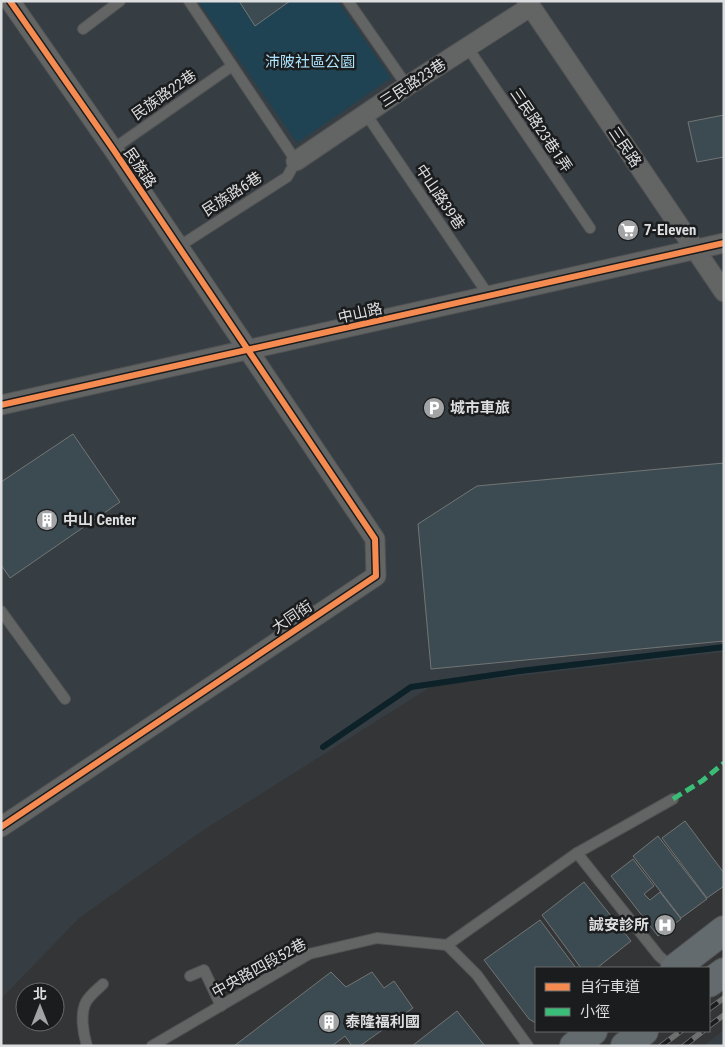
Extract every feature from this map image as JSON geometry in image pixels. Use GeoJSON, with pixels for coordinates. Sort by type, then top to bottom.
{"type":"FeatureCollection","features":[{"type":"Feature","properties":{"kind":"main road"},"geometry":{"type":"LineString","coordinates":[[675,967],[724,930]]}},
{"type":"Feature","properties":{"kind":"main road"},"geometry":{"type":"LineString","coordinates":[[710,982],[724,972]]}},
{"type":"Feature","properties":{"kind":"main road"},"geometry":{"type":"LineString","coordinates":[[574,1046],[592,1032]]}},
{"type":"Feature","properties":{"kind":"main road"},"geometry":{"type":"LineString","coordinates":[[625,1046],[643,1032]]}},
{"type":"Feature","properties":{"kind":"street","name":"民族路"},"geometry":{"type":"LineString","coordinates":[[10,1],[113,149],[248,351]]}},
{"type":"Feature","properties":{"kind":"street","name":"三民路23巷"},"geometry":{"type":"LineString","coordinates":[[296,161],[406,86],[468,48],[529,4]]}},
{"type":"Feature","properties":{"kind":"street","name":"三民路"},"geometry":{"type":"LineString","coordinates":[[529,4],[724,292]]}},
{"type":"Feature","properties":{"kind":"street","name":"中山路"},"geometry":{"type":"LineString","coordinates":[[1,405],[724,243]]}},
{"type":"Feature","properties":{"kind":"street","name":"大同街"},"geometry":{"type":"LineString","coordinates":[[1,827],[376,576],[375,539],[248,351]]}},
{"type":"Feature","properties":{"kind":"lane"},"geometry":{"type":"LineString","coordinates":[[83,29],[120,1]]}},
{"type":"Feature","properties":{"kind":"lane"},"geometry":{"type":"LineString","coordinates":[[189,1],[296,161]]}},
{"type":"Feature","properties":{"kind":"lane"},"geometry":{"type":"LineString","coordinates":[[348,1],[406,86]]}},
{"type":"Feature","properties":{"kind":"lane","name":"三民路23巷1弄"},"geometry":{"type":"LineString","coordinates":[[468,48],[590,228]]}},
{"type":"Feature","properties":{"kind":"lane","name":"民族路22巷"},"geometry":{"type":"LineString","coordinates":[[113,149],[232,66]]}},
{"type":"Feature","properties":{"kind":"lane","name":"中山路39巷"},"geometry":{"type":"LineString","coordinates":[[366,114],[489,296]]}},
{"type":"Feature","properties":{"kind":"lane","name":"民族路6巷"},"geometry":{"type":"LineString","coordinates":[[178,247],[287,177],[296,161]]}},
{"type":"Feature","properties":{"kind":"lane"},"geometry":{"type":"LineString","coordinates":[[1,611],[65,699]]}},
{"type":"Feature","properties":{"kind":"lane"},"geometry":{"type":"LineString","coordinates":[[528,1046],[477,975],[447,945],[577,853],[672,799]]}},
{"type":"Feature","properties":{"kind":"lane"},"geometry":{"type":"LineString","coordinates":[[577,853],[659,956],[673,967]]}},
{"type":"Feature","properties":{"kind":"lane","name":"中央路四段52巷"},"geometry":{"type":"LineString","coordinates":[[152,1046],[309,954],[377,938],[447,945]]}},
{"type":"Feature","properties":{"kind":"lane"},"geometry":{"type":"LineString","coordinates":[[190,976],[204,970],[221,1006]]}},
{"type":"Feature","properties":{"kind":"lane"},"geometry":{"type":"LineString","coordinates":[[87,1046],[83,1033],[86,1002],[103,984]]}},
{"type":"Feature","properties":{"kind":"shaded area"},"geometry":{"type":"Polygon","coordinates":[[[1,1],[724,1],[724,652],[432,686],[202,831],[79,918],[17,982],[15,982],[15,984],[1,999],[1,1]]]}},
{"type":"Feature","properties":{"kind":"shaded area"},"geometry":{"type":"Polygon","coordinates":[[[724,1030],[724,1046],[703,1046],[724,1030]]]}},
{"type":"Feature","properties":{"kind":"green space","name":"沛陂社區公園"},"geometry":{"type":"Polygon","coordinates":[[[198,1],[338,1],[391,78],[297,143],[198,1]]]}},
{"type":"Feature","properties":{"kind":"building"},"geometry":{"type":"Polygon","coordinates":[[[239,1],[290,1],[255,26],[239,1]]]}},
{"type":"Feature","properties":{"kind":"building"},"geometry":{"type":"Polygon","coordinates":[[[724,115],[724,157],[697,162],[688,122],[724,115]]]}},
{"type":"Feature","properties":{"kind":"building","name":"中山 Center"},"geometry":{"type":"Polygon","coordinates":[[[73,434],[120,502],[10,578],[1,565],[1,482],[73,434]]]}},
{"type":"Feature","properties":{"kind":"building"},"geometry":{"type":"Polygon","coordinates":[[[724,463],[724,641],[431,669],[418,524],[477,486],[724,463]]]}},
{"type":"Feature","properties":{"kind":"building"},"geometry":{"type":"Polygon","coordinates":[[[685,821],[724,873],[724,886],[707,898],[662,838],[685,821]]]}},
{"type":"Feature","properties":{"kind":"building"},"geometry":{"type":"Polygon","coordinates":[[[658,836],[707,899],[681,918],[633,856],[658,836]]]}},
{"type":"Feature","properties":{"kind":"building"},"geometry":{"type":"Polygon","coordinates":[[[633,859],[654,886],[644,894],[650,900],[660,892],[681,919],[658,936],[611,876],[633,859]]]}},
{"type":"Feature","properties":{"kind":"building"},"geometry":{"type":"Polygon","coordinates":[[[584,882],[631,941],[598,967],[580,967],[542,915],[584,882]]]}},
{"type":"Feature","properties":{"kind":"building"},"geometry":{"type":"Polygon","coordinates":[[[540,920],[575,967],[535,967],[534,1022],[529,1019],[484,960],[540,920]]]}},
{"type":"Feature","properties":{"kind":"building","name":"泰隆福利國"},"geometry":{"type":"Polygon","coordinates":[[[331,972],[346,987],[372,972],[384,988],[394,981],[413,1008],[360,1046],[352,1046],[345,1036],[332,1046],[234,1046],[331,972]]]}},
{"type":"Feature","properties":{"kind":"building","name":"泰隆福利國"},"geometry":{"type":"Polygon","coordinates":[[[457,1011],[485,1046],[412,1046],[457,1011]]]}},
{"type":"Feature","properties":{"kind":"waterway"},"geometry":{"type":"LineString","coordinates":[[323,747],[411,687],[520,671],[724,647]]}},
{"type":"Feature","properties":{"kind":"railway"},"geometry":{"type":"LineString","coordinates":[[710,1008],[724,998]]}},
{"type":"Feature","properties":{"kind":"railway"},"geometry":{"type":"LineString","coordinates":[[710,1025],[724,1015]]}},
{"type":"Feature","properties":{"kind":"railway"},"geometry":{"type":"LineString","coordinates":[[661,1046],[680,1032]]}},
{"type":"Feature","properties":{"kind":"railway"},"geometry":{"type":"LineString","coordinates":[[684,1046],[702,1032]]}},
{"type":"Feature","properties":{"kind":"marked path"},"geometry":{"type":"LineString","coordinates":[[673,799],[702,781],[724,763]]}},
{"type":"Feature","properties":{"kind":"cycle path"},"geometry":{"type":"LineString","coordinates":[[1,827],[376,576],[375,539],[113,149],[10,1]]}},
{"type":"Feature","properties":{"kind":"cycle path"},"geometry":{"type":"LineString","coordinates":[[1,405],[724,243]]}},
{"type":"Feature","properties":{"kind":"place","name":"7-Eleven"},"geometry":{"type":"Point","coordinates":[628,230]}},
{"type":"Feature","properties":{"kind":"place","name":"城市車旅"},"geometry":{"type":"Point","coordinates":[434,408]}},
{"type":"Feature","properties":{"kind":"place","name":"中山 Center"},"geometry":{"type":"Point","coordinates":[47,520]}},
{"type":"Feature","properties":{"kind":"place","name":"誠安診所"},"geometry":{"type":"Point","coordinates":[665,925]}},
{"type":"Feature","properties":{"kind":"place","name":"泰隆福利國"},"geometry":{"type":"Point","coordinates":[329,1022]}}]}
